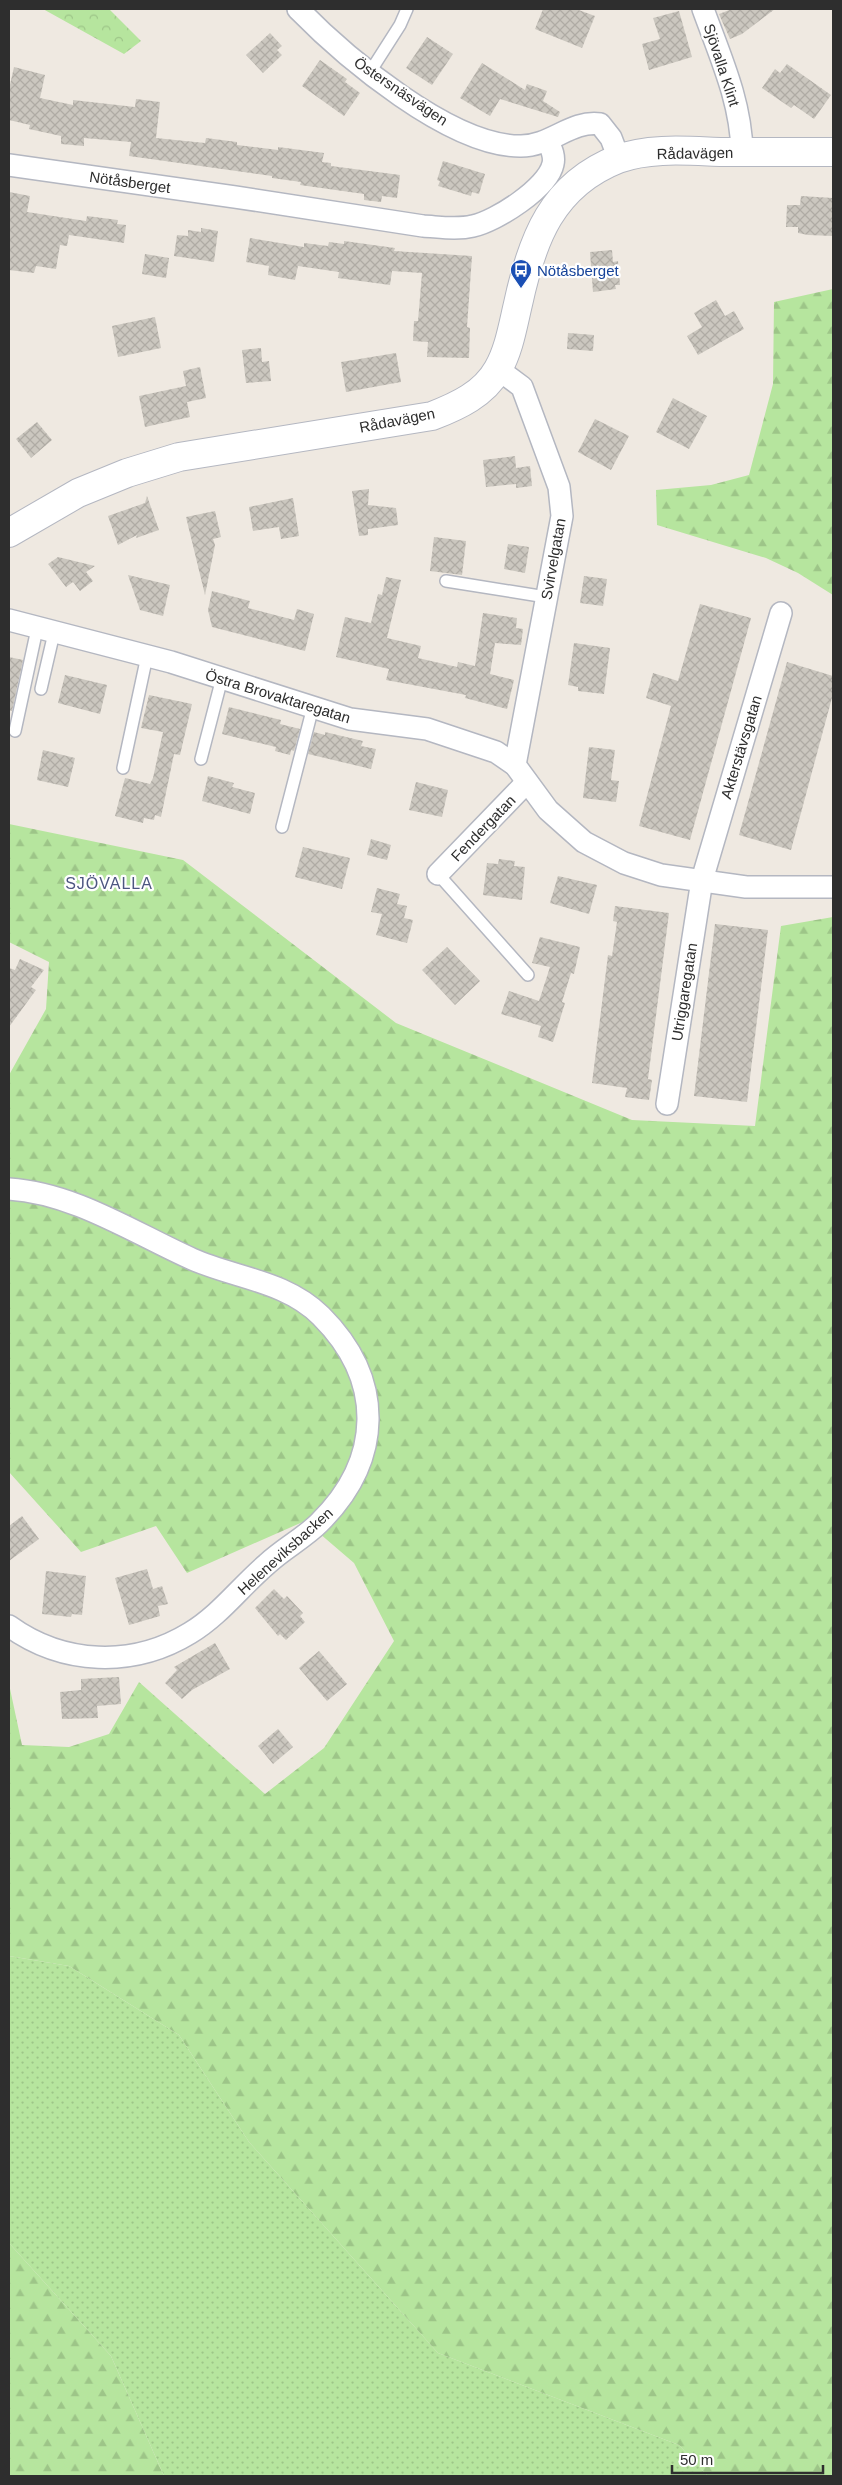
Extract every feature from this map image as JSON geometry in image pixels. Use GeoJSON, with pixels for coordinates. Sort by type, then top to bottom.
{"type":"FeatureCollection","features":[{"type":"Feature","properties":{"kind":"street","name":"Östersnäsvägen"},"geometry":{"type":"LineString","coordinates":[[298,9],[348,55],[370,72],[414,104],[472,136],[506,145],[522,146],[548,141]]}},
{"type":"Feature","properties":{"kind":"street","name":"Sjövalla Klint"},"geometry":{"type":"LineString","coordinates":[[703,9],[733,90],[739,117],[742,152]]}},
{"type":"Feature","properties":{"kind":"street"},"geometry":{"type":"LineString","coordinates":[[548,141],[578,124],[600,124],[611,138],[619,159]]}},
{"type":"Feature","properties":{"kind":"street","name":"Nötåsberget"},"geometry":{"type":"LineString","coordinates":[[9,165],[423,226],[454,228],[472,226],[491,220],[525,198],[552,168],[554,158],[548,141]]}},
{"type":"Feature","properties":{"kind":"street","name":"Rådavägen"},"geometry":{"type":"LineString","coordinates":[[9,533],[78,493],[127,473],[179,457],[432,416],[457,406],[474,396],[498,369],[507,348],[532,248],[548,216],[566,192],[579,181],[619,159],[641,154],[679,151],[833,152]]}},
{"type":"Feature","properties":{"kind":"street","name":"Svirvelgatan"},"geometry":{"type":"LineString","coordinates":[[498,369],[518,382],[525,392],[559,487],[562,516],[546,598],[521,773]]}},
{"type":"Feature","properties":{"kind":"street","name":"Akterstävsgatan"},"geometry":{"type":"LineString","coordinates":[[702,880],[781,613]]}},
{"type":"Feature","properties":{"kind":"street","name":"Östra Brovaktaregatan"},"geometry":{"type":"LineString","coordinates":[[9,620],[147,656],[350,719],[428,729],[496,752],[521,773],[548,810],[584,842],[624,862],[661,875],[746,887],[833,887]]}},
{"type":"Feature","properties":{"kind":"street","name":"Fendergatan"},"geometry":{"type":"LineString","coordinates":[[438,874],[521,773]]}},
{"type":"Feature","properties":{"kind":"street","name":"Utriggaregatan"},"geometry":{"type":"LineString","coordinates":[[667,1104],[702,880]]}},
{"type":"Feature","properties":{"kind":"street","name":"Heleneviksbacken"},"geometry":{"type":"LineString","coordinates":[[9,1189],[30,1190],[95,1213],[194,1260],[260,1281],[299,1299],[320,1315],[358,1366],[367,1395],[369,1425],[359,1464],[343,1496],[317,1525],[286,1547],[255,1574],[230,1601],[190,1633],[148,1652],[118,1658],[76,1656],[39,1645],[9,1626]]}},
{"type":"Feature","properties":{"kind":"lane"},"geometry":{"type":"LineString","coordinates":[[370,72],[400,25],[407,9]]}},
{"type":"Feature","properties":{"kind":"lane"},"geometry":{"type":"LineString","coordinates":[[446,582],[546,598]]}},
{"type":"Feature","properties":{"kind":"lane"},"geometry":{"type":"LineString","coordinates":[[41,689],[46,631]]}},
{"type":"Feature","properties":{"kind":"lane"},"geometry":{"type":"LineString","coordinates":[[14,731],[46,631]]}},
{"type":"Feature","properties":{"kind":"lane"},"geometry":{"type":"LineString","coordinates":[[123,768],[147,656]]}},
{"type":"Feature","properties":{"kind":"lane"},"geometry":{"type":"LineString","coordinates":[[201,759],[222,678]]}},
{"type":"Feature","properties":{"kind":"lane"},"geometry":{"type":"LineString","coordinates":[[282,827],[312,707]]}},
{"type":"Feature","properties":{"kind":"lane"},"geometry":{"type":"LineString","coordinates":[[438,874],[528,975]]}},
{"type":"Feature","properties":{"kind":"green space"},"geometry":{"type":"Polygon","coordinates":[[[43,9],[109,9],[141,41],[124,54],[43,9]]]}},
{"type":"Feature","properties":{"kind":"green space"},"geometry":{"type":"Polygon","coordinates":[[[833,289],[833,595],[798,573],[766,558],[657,525],[656,490],[711,485],[749,475],[773,384],[774,302],[833,289]]]}},
{"type":"Feature","properties":{"kind":"green space"},"geometry":{"type":"Polygon","coordinates":[[[9,824],[183,860],[396,1023],[632,1120],[755,1126],[781,926],[833,917],[833,2476],[708,2476],[679,2445],[438,2353],[249,2142],[179,2035],[69,1966],[9,1956],[9,1684],[22,1745],[69,1747],[109,1734],[139,1682],[265,1794],[324,1748],[394,1641],[354,1563],[305,1521],[187,1573],[156,1526],[81,1552],[9,1472],[9,1075],[46,1009],[49,962],[9,942],[9,824]]]}},
{"type":"Feature","properties":{"kind":"green space"},"geometry":{"type":"Polygon","coordinates":[[[9,1956],[69,1966],[179,2035],[249,2142],[438,2353],[679,2445],[708,2476],[164,2476],[111,2356],[9,2243],[9,1956]]]}},
{"type":"Feature","properties":{"kind":"green space"},"geometry":{"type":"Polygon","coordinates":[[[9,2243],[111,2356],[164,2476],[9,2476],[9,2243]]]}},
{"type":"Feature","properties":{"kind":"building"},"geometry":{"type":"Polygon","coordinates":[[[543,9],[576,9],[595,16],[582,48],[535,29],[543,9]]]}},
{"type":"Feature","properties":{"kind":"building"},"geometry":{"type":"Polygon","coordinates":[[[732,9],[775,9],[742,34],[730,39],[719,14],[732,9]]]}},
{"type":"Feature","properties":{"kind":"building"},"geometry":{"type":"Polygon","coordinates":[[[679,11],[692,57],[649,70],[642,44],[660,39],[653,18],[679,11]]]}},
{"type":"Feature","properties":{"kind":"building"},"geometry":{"type":"Polygon","coordinates":[[[270,33],[282,46],[277,50],[282,55],[263,73],[246,55],[270,33]]]}},
{"type":"Feature","properties":{"kind":"building"},"geometry":{"type":"Polygon","coordinates":[[[427,37],[453,54],[432,85],[406,68],[427,37]]]}},
{"type":"Feature","properties":{"kind":"building"},"geometry":{"type":"Polygon","coordinates":[[[320,60],[347,79],[345,82],[360,93],[344,116],[302,86],[320,60]]]}},
{"type":"Feature","properties":{"kind":"building"},"geometry":{"type":"Polygon","coordinates":[[[482,63],[525,90],[527,84],[547,91],[543,101],[560,112],[558,117],[500,99],[490,116],[460,98],[482,63]]]}},
{"type":"Feature","properties":{"kind":"building"},"geometry":{"type":"Polygon","coordinates":[[[787,64],[831,95],[814,119],[794,105],[791,108],[762,88],[775,69],[780,73],[787,64]]]}},
{"type":"Feature","properties":{"kind":"building"},"geometry":{"type":"Polygon","coordinates":[[[14,67],[45,75],[40,98],[73,105],[73,100],[135,107],[136,99],[160,102],[156,138],[205,143],[206,138],[237,142],[237,145],[278,150],[278,147],[324,153],[322,162],[331,163],[331,166],[400,175],[397,198],[382,196],[381,202],[364,200],[364,194],[300,185],[301,182],[272,178],[272,176],[129,156],[131,142],[84,138],[84,146],[61,144],[61,136],[29,129],[30,125],[9,120],[9,89],[14,67]]]}},
{"type":"Feature","properties":{"kind":"building"},"geometry":{"type":"Polygon","coordinates":[[[443,161],[485,174],[479,194],[472,192],[471,196],[438,186],[440,181],[437,180],[443,161]]]}},
{"type":"Feature","properties":{"kind":"building"},"geometry":{"type":"Polygon","coordinates":[[[9,192],[30,196],[27,212],[86,221],[87,216],[118,220],[117,224],[126,225],[124,243],[69,235],[67,246],[60,245],[56,269],[36,266],[34,273],[9,270],[9,192]]]}},
{"type":"Feature","properties":{"kind":"building"},"geometry":{"type":"Polygon","coordinates":[[[801,196],[833,198],[833,236],[808,235],[798,233],[798,227],[786,227],[787,205],[800,205],[801,196]]]}},
{"type":"Feature","properties":{"kind":"building"},"geometry":{"type":"Polygon","coordinates":[[[201,228],[218,231],[214,262],[174,256],[177,235],[188,236],[188,230],[201,232],[201,228]]]}},
{"type":"Feature","properties":{"kind":"building"},"geometry":{"type":"Polygon","coordinates":[[[250,238],[304,247],[304,243],[328,246],[329,242],[344,244],[344,241],[395,248],[394,251],[472,256],[467,327],[470,328],[469,358],[427,357],[428,342],[413,341],[414,321],[418,321],[422,273],[392,271],[390,285],[338,278],[339,272],[298,266],[295,280],[268,275],[269,266],[246,262],[250,238]]]}},
{"type":"Feature","properties":{"kind":"building"},"geometry":{"type":"Polygon","coordinates":[[[612,250],[613,262],[618,261],[620,285],[615,285],[616,289],[593,292],[590,252],[612,250]]]}},
{"type":"Feature","properties":{"kind":"building"},"geometry":{"type":"Polygon","coordinates":[[[145,254],[169,258],[166,278],[142,274],[145,254]]]}},
{"type":"Feature","properties":{"kind":"building"},"geometry":{"type":"Polygon","coordinates":[[[716,300],[725,316],[734,311],[744,329],[698,355],[687,336],[702,327],[694,313],[716,300]]]}},
{"type":"Feature","properties":{"kind":"building"},"geometry":{"type":"Polygon","coordinates":[[[155,317],[161,348],[118,357],[112,326],[155,317]]]}},
{"type":"Feature","properties":{"kind":"building"},"geometry":{"type":"Polygon","coordinates":[[[568,333],[594,335],[593,351],[567,349],[568,333]]]}},
{"type":"Feature","properties":{"kind":"building"},"geometry":{"type":"Polygon","coordinates":[[[261,348],[262,362],[269,361],[271,381],[246,383],[242,350],[261,348]]]}},
{"type":"Feature","properties":{"kind":"building"},"geometry":{"type":"Polygon","coordinates":[[[396,353],[401,382],[346,392],[341,362],[396,353]]]}},
{"type":"Feature","properties":{"kind":"building"},"geometry":{"type":"Polygon","coordinates":[[[200,367],[206,398],[187,402],[190,417],[145,427],[139,396],[186,386],[183,371],[200,367]]]}},
{"type":"Feature","properties":{"kind":"building"},"geometry":{"type":"Polygon","coordinates":[[[673,398],[707,416],[689,449],[656,432],[673,398]]]}},
{"type":"Feature","properties":{"kind":"building"},"geometry":{"type":"Polygon","coordinates":[[[595,419],[629,436],[611,470],[578,452],[595,419]]]}},
{"type":"Feature","properties":{"kind":"building"},"geometry":{"type":"Polygon","coordinates":[[[37,422],[52,440],[31,458],[16,439],[37,422]]]}},
{"type":"Feature","properties":{"kind":"building"},"geometry":{"type":"Polygon","coordinates":[[[515,456],[516,468],[530,466],[532,486],[516,488],[516,484],[486,487],[483,460],[515,456]]]}},
{"type":"Feature","properties":{"kind":"building"},"geometry":{"type":"Polygon","coordinates":[[[369,489],[368,505],[396,508],[398,525],[368,529],[368,535],[359,536],[352,491],[369,489]]]}},
{"type":"Feature","properties":{"kind":"building"},"geometry":{"type":"Polygon","coordinates":[[[147,496],[159,530],[136,538],[137,535],[118,545],[108,516],[145,503],[147,496]]]}},
{"type":"Feature","properties":{"kind":"building"},"geometry":{"type":"Polygon","coordinates":[[[293,498],[299,536],[281,539],[279,527],[253,531],[249,507],[293,498]]]}},
{"type":"Feature","properties":{"kind":"building"},"geometry":{"type":"Polygon","coordinates":[[[215,511],[221,537],[213,539],[215,545],[205,595],[186,517],[215,511]]]}},
{"type":"Feature","properties":{"kind":"building"},"geometry":{"type":"Polygon","coordinates":[[[434,537],[466,541],[462,575],[430,571],[434,537]]]}},
{"type":"Feature","properties":{"kind":"building"},"geometry":{"type":"Polygon","coordinates":[[[508,544],[529,547],[525,573],[504,569],[508,544]]]}},
{"type":"Feature","properties":{"kind":"building"},"geometry":{"type":"Polygon","coordinates":[[[58,557],[95,566],[86,572],[93,581],[80,591],[73,582],[66,587],[48,564],[58,557]]]}},
{"type":"Feature","properties":{"kind":"building"},"geometry":{"type":"Polygon","coordinates":[[[128,575],[170,585],[163,616],[140,610],[128,575]]]}},
{"type":"Feature","properties":{"kind":"building"},"geometry":{"type":"Polygon","coordinates":[[[584,576],[607,579],[603,606],[580,603],[584,576]]]}},
{"type":"Feature","properties":{"kind":"building"},"geometry":{"type":"Polygon","coordinates":[[[386,577],[401,580],[387,638],[421,646],[418,658],[457,667],[458,662],[475,666],[483,613],[517,618],[516,628],[523,629],[521,645],[495,643],[490,674],[514,680],[507,709],[465,698],[466,695],[386,680],[389,669],[336,657],[345,617],[371,623],[378,594],[382,595],[386,577]]]}},
{"type":"Feature","properties":{"kind":"building"},"geometry":{"type":"Polygon","coordinates":[[[212,591],[250,601],[248,608],[294,620],[297,609],[314,614],[305,651],[212,627],[208,610],[212,591]]]}},
{"type":"Feature","properties":{"kind":"building"},"geometry":{"type":"Polygon","coordinates":[[[700,604],[751,618],[690,840],[639,826],[671,706],[646,698],[653,673],[678,681],[700,604]]]}},
{"type":"Feature","properties":{"kind":"building"},"geometry":{"type":"Polygon","coordinates":[[[574,643],[610,648],[604,694],[578,691],[578,687],[568,685],[574,643]]]}},
{"type":"Feature","properties":{"kind":"building"},"geometry":{"type":"Polygon","coordinates":[[[9,657],[23,660],[12,711],[9,710],[9,657]]]}},
{"type":"Feature","properties":{"kind":"building"},"geometry":{"type":"Polygon","coordinates":[[[787,662],[833,676],[833,694],[791,850],[739,835],[787,662]]]}},
{"type":"Feature","properties":{"kind":"building"},"geometry":{"type":"Polygon","coordinates":[[[65,675],[107,685],[100,714],[58,703],[65,675]]]}},
{"type":"Feature","properties":{"kind":"building"},"geometry":{"type":"Polygon","coordinates":[[[149,695],[192,704],[180,755],[174,754],[161,817],[155,815],[154,820],[144,818],[143,823],[115,816],[125,778],[150,784],[153,778],[163,732],[141,728],[149,695]]]}},
{"type":"Feature","properties":{"kind":"building"},"geometry":{"type":"Polygon","coordinates":[[[229,707],[281,720],[280,724],[300,729],[294,751],[291,750],[290,755],[275,751],[276,747],[222,734],[229,707]]]}},
{"type":"Feature","properties":{"kind":"building"},"geometry":{"type":"Polygon","coordinates":[[[314,732],[325,735],[325,732],[363,741],[361,746],[376,749],[371,769],[308,754],[314,732]]]}},
{"type":"Feature","properties":{"kind":"building"},"geometry":{"type":"Polygon","coordinates":[[[589,747],[615,750],[611,780],[619,781],[616,802],[583,798],[589,747]]]}},
{"type":"Feature","properties":{"kind":"building"},"geometry":{"type":"Polygon","coordinates":[[[43,750],[75,758],[68,787],[37,780],[43,750]]]}},
{"type":"Feature","properties":{"kind":"building"},"geometry":{"type":"Polygon","coordinates":[[[208,776],[234,783],[232,787],[255,793],[250,814],[202,801],[208,776]]]}},
{"type":"Feature","properties":{"kind":"building"},"geometry":{"type":"Polygon","coordinates":[[[416,782],[448,790],[442,817],[409,810],[416,782]]]}},
{"type":"Feature","properties":{"kind":"building"},"geometry":{"type":"Polygon","coordinates":[[[371,839],[391,845],[387,860],[367,855],[371,839]]]}},
{"type":"Feature","properties":{"kind":"building"},"geometry":{"type":"Polygon","coordinates":[[[303,847],[350,858],[342,889],[295,877],[303,847]]]}},
{"type":"Feature","properties":{"kind":"building"},"geometry":{"type":"Polygon","coordinates":[[[499,859],[515,861],[514,866],[525,867],[522,900],[483,895],[487,863],[498,864],[499,859]]]}},
{"type":"Feature","properties":{"kind":"building"},"geometry":{"type":"Polygon","coordinates":[[[558,876],[597,885],[589,914],[550,903],[558,876]]]}},
{"type":"Feature","properties":{"kind":"building"},"geometry":{"type":"Polygon","coordinates":[[[377,888],[400,894],[397,904],[407,906],[404,918],[413,920],[407,943],[376,935],[382,914],[371,912],[377,888]]]}},
{"type":"Feature","properties":{"kind":"building"},"geometry":{"type":"Polygon","coordinates":[[[615,906],[669,913],[648,1079],[652,1080],[649,1100],[625,1097],[627,1088],[592,1083],[608,955],[612,956],[617,922],[613,921],[615,906]]]}},
{"type":"Feature","properties":{"kind":"building"},"geometry":{"type":"Polygon","coordinates":[[[715,924],[768,930],[747,1102],[694,1096],[715,924]]]}},
{"type":"Feature","properties":{"kind":"building"},"geometry":{"type":"Polygon","coordinates":[[[540,937],[580,947],[574,974],[571,973],[562,1002],[565,1003],[553,1042],[538,1037],[541,1026],[501,1014],[509,991],[539,1001],[550,967],[532,963],[540,937]]]}},
{"type":"Feature","properties":{"kind":"building"},"geometry":{"type":"Polygon","coordinates":[[[447,947],[480,981],[455,1005],[422,970],[447,947]]]}},
{"type":"Feature","properties":{"kind":"building"},"geometry":{"type":"Polygon","coordinates":[[[20,959],[44,970],[31,987],[36,990],[9,1027],[9,968],[15,970],[20,959]]]}},
{"type":"Feature","properties":{"kind":"building"},"geometry":{"type":"Polygon","coordinates":[[[22,1516],[39,1539],[9,1561],[9,1526],[22,1516]]]}},
{"type":"Feature","properties":{"kind":"building"},"geometry":{"type":"Polygon","coordinates":[[[147,1569],[153,1589],[162,1586],[168,1604],[158,1606],[160,1616],[129,1625],[115,1578],[147,1569]]]}},
{"type":"Feature","properties":{"kind":"building"},"geometry":{"type":"Polygon","coordinates":[[[46,1571],[86,1576],[82,1615],[72,1614],[71,1617],[42,1614],[46,1571]]]}},
{"type":"Feature","properties":{"kind":"building"},"geometry":{"type":"Polygon","coordinates":[[[274,1589],[284,1599],[287,1596],[303,1613],[300,1616],[305,1622],[286,1640],[280,1634],[278,1636],[255,1608],[274,1589]]]}},
{"type":"Feature","properties":{"kind":"building"},"geometry":{"type":"Polygon","coordinates":[[[215,1643],[230,1669],[192,1690],[182,1699],[165,1683],[177,1670],[174,1667],[215,1643]]]}},
{"type":"Feature","properties":{"kind":"building"},"geometry":{"type":"Polygon","coordinates":[[[319,1651],[347,1684],[327,1701],[299,1668],[319,1651]]]}},
{"type":"Feature","properties":{"kind":"building"},"geometry":{"type":"Polygon","coordinates":[[[119,1677],[121,1704],[97,1706],[98,1718],[62,1719],[60,1692],[81,1690],[81,1679],[119,1677]]]}},
{"type":"Feature","properties":{"kind":"building"},"geometry":{"type":"Polygon","coordinates":[[[278,1729],[293,1747],[273,1764],[258,1746],[278,1729]]]}},
{"type":"Feature","properties":{"kind":"place","name":"Nötåsberget"},"geometry":{"type":"Point","coordinates":[521,289]}},
{"type":"Feature","properties":{"kind":"district","name":"SJÖVALLA"},"geometry":{"type":"Point","coordinates":[109,883]}}]}
